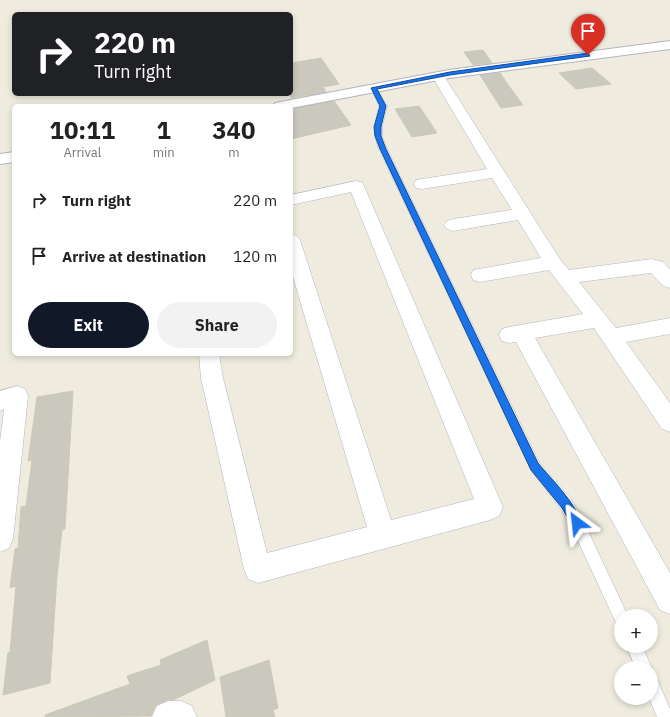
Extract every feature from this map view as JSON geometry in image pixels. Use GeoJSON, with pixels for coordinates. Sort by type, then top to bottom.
{"type":"FeatureCollection","features":[{"type":"Feature","properties":{"kind":"street"},"geometry":{"type":"LineString","coordinates":[[290,104],[438,76],[670,45]]}},
{"type":"Feature","properties":{"kind":"street"},"geometry":{"type":"LineString","coordinates":[[438,76],[559,270],[599,319],[670,422]]}},
{"type":"Feature","properties":{"kind":"street"},"geometry":{"type":"LineString","coordinates":[[0,159],[12,157]]}},
{"type":"Feature","properties":{"kind":"street"},"geometry":{"type":"LineString","coordinates":[[422,184],[497,172]]}},
{"type":"Feature","properties":{"kind":"street"},"geometry":{"type":"LineString","coordinates":[[209,356],[212,378],[258,569],[490,507],[356,186],[293,200]]}},
{"type":"Feature","properties":{"kind":"street"},"geometry":{"type":"LineString","coordinates":[[453,225],[523,214]]}},
{"type":"Feature","properties":{"kind":"street"},"geometry":{"type":"LineString","coordinates":[[293,246],[383,535]]}},
{"type":"Feature","properties":{"kind":"street"},"geometry":{"type":"LineString","coordinates":[[480,276],[559,270],[652,266],[657,267],[670,281]]}},
{"type":"Feature","properties":{"kind":"street"},"geometry":{"type":"LineString","coordinates":[[599,319],[515,334],[670,600]]}},
{"type":"Feature","properties":{"kind":"street"},"geometry":{"type":"LineString","coordinates":[[611,337],[670,326]]}},
{"type":"Feature","properties":{"kind":"street"},"geometry":{"type":"LineString","coordinates":[[0,539],[9,398]]}},
{"type":"Feature","properties":{"kind":"street"},"geometry":{"type":"LineString","coordinates":[[168,717],[181,717]]}},
{"type":"Feature","properties":{"kind":"lane"},"geometry":{"type":"LineString","coordinates":[[374,88],[383,106],[378,127],[378,136],[383,149],[535,466],[566,504],[577,523],[617,609]]}},
{"type":"Feature","properties":{"kind":"lane"},"geometry":{"type":"LineString","coordinates":[[658,701],[665,717]]}},
{"type":"Feature","properties":{"kind":"building"},"geometry":{"type":"Polygon","coordinates":[[[483,50],[492,63],[473,65],[464,52],[483,50]]]}},
{"type":"Feature","properties":{"kind":"building"},"geometry":{"type":"Polygon","coordinates":[[[321,58],[339,84],[323,87],[326,92],[291,98],[291,96],[293,96],[293,63],[321,58]]]}},
{"type":"Feature","properties":{"kind":"building"},"geometry":{"type":"Polygon","coordinates":[[[592,68],[611,84],[576,89],[559,73],[592,68]]]}},
{"type":"Feature","properties":{"kind":"building"},"geometry":{"type":"Polygon","coordinates":[[[500,73],[523,105],[501,108],[480,75],[500,73]]]}},
{"type":"Feature","properties":{"kind":"building"},"geometry":{"type":"Polygon","coordinates":[[[334,101],[351,125],[293,139],[293,109],[334,101]]]}},
{"type":"Feature","properties":{"kind":"building"},"geometry":{"type":"Polygon","coordinates":[[[419,106],[437,133],[412,137],[395,109],[419,106]]]}},
{"type":"Feature","properties":{"kind":"building"},"geometry":{"type":"Polygon","coordinates":[[[73,391],[65,529],[62,530],[57,576],[50,683],[3,695],[8,653],[10,652],[16,586],[10,588],[15,549],[18,548],[21,507],[26,506],[32,460],[28,461],[37,397],[73,391]]]}},
{"type":"Feature","properties":{"kind":"building"},"geometry":{"type":"Polygon","coordinates":[[[207,640],[215,680],[173,700],[167,700],[156,705],[151,716],[45,717],[45,715],[130,684],[127,676],[161,665],[160,660],[207,640]]]}},
{"type":"Feature","properties":{"kind":"building"},"geometry":{"type":"Polygon","coordinates":[[[269,660],[278,708],[273,710],[275,717],[226,717],[220,677],[269,660]]]}},
{"type":"Feature","properties":{"kind":"route"},"geometry":{"type":"LineString","coordinates":[[577,523],[566,504],[535,466],[383,149],[378,136],[379,120],[383,106],[374,88],[450,74],[588,55]]}}]}
